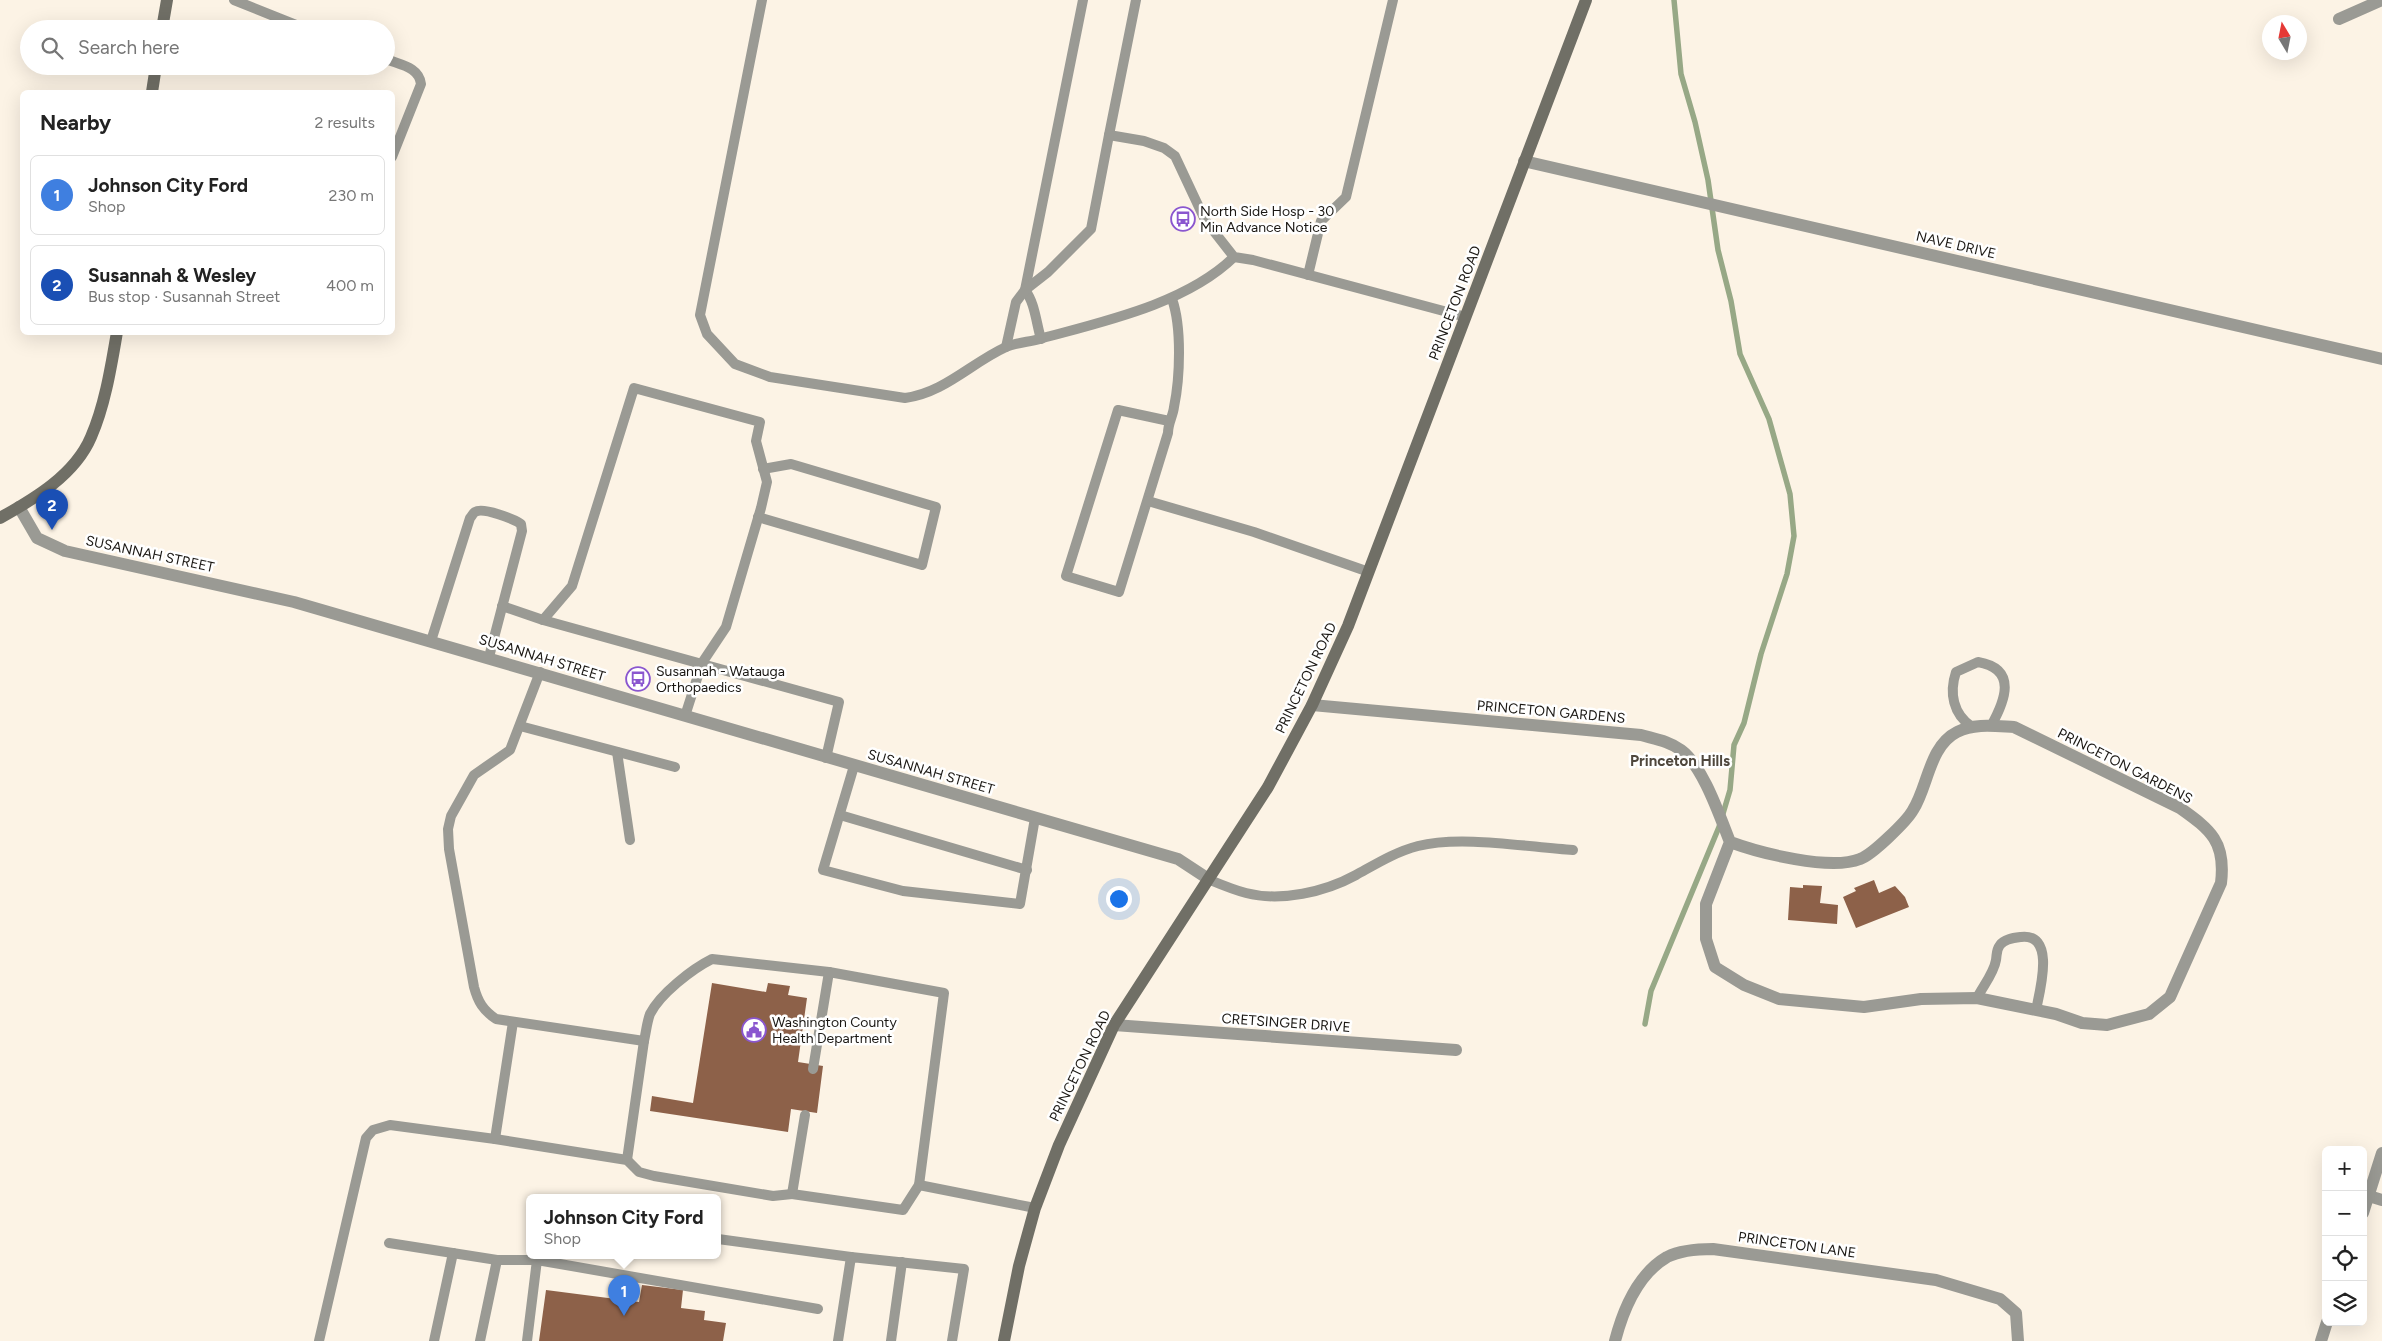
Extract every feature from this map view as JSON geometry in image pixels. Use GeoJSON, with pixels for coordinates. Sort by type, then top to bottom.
{"type":"FeatureCollection","features":[{"type":"Feature","properties":{"kind":"street"},"geometry":{"type":"LineString","coordinates":[[164,20],[167,0]]}},
{"type":"Feature","properties":{"kind":"street","name":"PRINCETON ROAD"},"geometry":{"type":"LineString","coordinates":[[1004,1341],[1019,1266],[1035,1208],[1059,1145],[1114,1025],[1210,880],[1268,787],[1312,705],[1348,626],[1586,0]]}},
{"type":"Feature","properties":{"kind":"street"},"geometry":{"type":"LineString","coordinates":[[2339,19],[2382,0]]}},
{"type":"Feature","properties":{"kind":"street"},"geometry":{"type":"LineString","coordinates":[[152,90],[155,75]]}},
{"type":"Feature","properties":{"kind":"street","name":"NAVE DRIVE"},"geometry":{"type":"LineString","coordinates":[[1524,161],[2382,359]]}},
{"type":"Feature","properties":{"kind":"street"},"geometry":{"type":"LineString","coordinates":[[0,518],[40,494],[58,479],[76,461],[91,438],[112,362],[116,335]]}},
{"type":"Feature","properties":{"kind":"street","name":"SUSANNAH STREET"},"geometry":{"type":"LineString","coordinates":[[19,507],[37,538],[65,551],[294,602],[540,672],[826,758],[1178,859],[1210,880]]}},
{"type":"Feature","properties":{"kind":"street","name":"PRINCETON GARDENS"},"geometry":{"type":"LineString","coordinates":[[1312,705],[1641,735],[1666,742],[1682,751],[1708,788],[1730,842],[1706,904],[1706,939],[1715,967],[1744,985],[1779,999],[1864,1007],[1921,999],[1977,998],[2036,1010],[2082,1023],[2108,1025],[2149,1014],[2170,997],[2221,883],[2223,863],[2216,842],[2204,826],[2180,808],[2014,727],[1991,726],[1972,727],[1956,732],[1944,744],[1929,770],[1914,810],[1888,838],[1862,859],[1833,864],[1752,850],[1730,842]]}},
{"type":"Feature","properties":{"kind":"street","name":"CRETSINGER DRIVE"},"geometry":{"type":"LineString","coordinates":[[1114,1025],[1456,1050]]}},
{"type":"Feature","properties":{"kind":"street"},"geometry":{"type":"LineString","coordinates":[[2367,1202],[2382,1153]]}},
{"type":"Feature","properties":{"kind":"street"},"geometry":{"type":"LineString","coordinates":[[2369,1196],[2382,1200]]}},
{"type":"Feature","properties":{"kind":"street","name":"PRINCETON LANE"},"geometry":{"type":"LineString","coordinates":[[1615,1341],[1628,1302],[1646,1274],[1668,1257],[1688,1250],[1713,1248],[1936,1280],[2000,1299],[2016,1314],[2018,1341]]}},
{"type":"Feature","properties":{"kind":"street"},"geometry":{"type":"LineString","coordinates":[[2320,1341],[2326,1326]]}},
{"type":"Feature","properties":{"kind":"lane"},"geometry":{"type":"LineString","coordinates":[[234,0],[284,20]]}},
{"type":"Feature","properties":{"kind":"lane"},"geometry":{"type":"LineString","coordinates":[[762,0],[700,315],[707,334],[720,351],[735,364],[762,374],[904,398],[922,396],[1006,347],[1041,339],[1172,299],[1219,272],[1234,257]]}},
{"type":"Feature","properties":{"kind":"lane"},"geometry":{"type":"LineString","coordinates":[[1041,339],[1035,321],[1033,300],[1025,290],[1083,0]]}},
{"type":"Feature","properties":{"kind":"lane"},"geometry":{"type":"LineString","coordinates":[[1006,347],[1016,302],[1025,290],[1048,272],[1091,229],[1136,0]]}},
{"type":"Feature","properties":{"kind":"lane"},"geometry":{"type":"LineString","coordinates":[[1308,275],[1321,222],[1346,197],[1393,0]]}},
{"type":"Feature","properties":{"kind":"lane"},"geometry":{"type":"LineString","coordinates":[[395,62],[415,70],[420,76],[421,84],[395,149]]}},
{"type":"Feature","properties":{"kind":"lane"},"geometry":{"type":"LineString","coordinates":[[1109,135],[1144,141],[1164,148],[1175,156],[1205,220],[1234,257],[1253,260],[1466,317]]}},
{"type":"Feature","properties":{"kind":"lane"},"geometry":{"type":"LineString","coordinates":[[1168,421],[1118,410],[1066,576],[1119,592],[1168,433],[1168,421],[1174,408],[1178,350],[1176,312],[1172,299]]}},
{"type":"Feature","properties":{"kind":"lane"},"geometry":{"type":"LineString","coordinates":[[543,620],[572,586],[634,388],[760,422],[756,440],[767,482],[758,517],[726,627],[702,664],[684,716]]}},
{"type":"Feature","properties":{"kind":"lane"},"geometry":{"type":"LineString","coordinates":[[758,517],[922,564],[936,507],[791,464],[763,469]]}},
{"type":"Feature","properties":{"kind":"lane"},"geometry":{"type":"LineString","coordinates":[[1148,502],[1254,532],[1369,572]]}},
{"type":"Feature","properties":{"kind":"lane"},"geometry":{"type":"LineString","coordinates":[[431,641],[470,518],[475,512],[482,510],[521,524],[522,531],[489,658]]}},
{"type":"Feature","properties":{"kind":"lane"},"geometry":{"type":"LineString","coordinates":[[502,606],[543,620],[839,702],[826,758]]}},
{"type":"Feature","properties":{"kind":"lane"},"geometry":{"type":"LineString","coordinates":[[1972,727],[1964,722],[1954,707],[1952,688],[1956,672],[1978,662],[1994,667],[2004,680],[2006,688],[2002,704],[1991,726]]}},
{"type":"Feature","properties":{"kind":"lane"},"geometry":{"type":"LineString","coordinates":[[540,672],[510,750],[474,776],[451,816],[448,829],[449,848],[478,1001],[486,1012],[496,1019],[644,1041]]}},
{"type":"Feature","properties":{"kind":"lane"},"geometry":{"type":"LineString","coordinates":[[520,726],[675,767]]}},
{"type":"Feature","properties":{"kind":"lane"},"geometry":{"type":"LineString","coordinates":[[617,752],[630,840]]}},
{"type":"Feature","properties":{"kind":"lane"},"geometry":{"type":"LineString","coordinates":[[854,766],[823,870],[903,891],[1020,904],[1035,818]]}},
{"type":"Feature","properties":{"kind":"lane"},"geometry":{"type":"LineString","coordinates":[[840,815],[1026,870]]}},
{"type":"Feature","properties":{"kind":"lane"},"geometry":{"type":"LineString","coordinates":[[1210,880],[1247,893],[1274,896],[1303,894],[1354,876],[1387,857],[1417,846],[1444,841],[1573,850]]}},
{"type":"Feature","properties":{"kind":"lane"},"geometry":{"type":"LineString","coordinates":[[1977,998],[1993,969],[1999,946],[2005,941],[2031,938],[2038,941],[2042,949],[2043,959],[2036,1010]]}},
{"type":"Feature","properties":{"kind":"lane"},"geometry":{"type":"LineString","coordinates":[[319,1341],[366,1138],[373,1130],[390,1125],[627,1160],[639,1172],[654,1176],[774,1196],[792,1194],[903,1210],[919,1185],[944,993],[829,972],[712,959],[699,965],[658,1001],[650,1015],[644,1041],[627,1160]]}},
{"type":"Feature","properties":{"kind":"lane"},"geometry":{"type":"LineString","coordinates":[[813,1069],[829,972]]}},
{"type":"Feature","properties":{"kind":"lane"},"geometry":{"type":"LineString","coordinates":[[495,1139],[513,1022]]}},
{"type":"Feature","properties":{"kind":"lane"},"geometry":{"type":"LineString","coordinates":[[792,1194],[805,1115]]}},
{"type":"Feature","properties":{"kind":"lane"},"geometry":{"type":"LineString","coordinates":[[919,1185],[1035,1208]]}},
{"type":"Feature","properties":{"kind":"lane"},"geometry":{"type":"LineString","coordinates":[[721,1239],[851,1257],[964,1269],[952,1341]]}},
{"type":"Feature","properties":{"kind":"lane"},"geometry":{"type":"LineString","coordinates":[[389,1243],[496,1260],[526,1258]]}},
{"type":"Feature","properties":{"kind":"lane"},"geometry":{"type":"LineString","coordinates":[[434,1341],[453,1253]]}},
{"type":"Feature","properties":{"kind":"lane"},"geometry":{"type":"LineString","coordinates":[[838,1341],[851,1257]]}},
{"type":"Feature","properties":{"kind":"lane"},"geometry":{"type":"LineString","coordinates":[[527,1341],[537,1259]]}},
{"type":"Feature","properties":{"kind":"lane"},"geometry":{"type":"LineString","coordinates":[[548,1259],[818,1310]]}},
{"type":"Feature","properties":{"kind":"lane"},"geometry":{"type":"LineString","coordinates":[[480,1341],[496,1260]]}},
{"type":"Feature","properties":{"kind":"lane"},"geometry":{"type":"LineString","coordinates":[[891,1341],[902,1262]]}},
{"type":"Feature","properties":{"kind":"building"},"geometry":{"type":"Polygon","coordinates":[[[1874,880],[1879,893],[1895,886],[1905,897],[1909,907],[1856,928],[1843,897],[1856,891],[1854,888],[1874,880]]]}},
{"type":"Feature","properties":{"kind":"building"},"geometry":{"type":"Polygon","coordinates":[[[1803,885],[1822,886],[1820,903],[1838,905],[1837,924],[1788,920],[1790,887],[1803,888],[1803,885]]]}},
{"type":"Feature","properties":{"kind":"building","name":"Washington County Health Department"},"geometry":{"type":"Polygon","coordinates":[[[712,983],[766,992],[768,983],[790,986],[788,995],[807,998],[798,1062],[823,1066],[817,1113],[791,1109],[788,1132],[650,1111],[652,1096],[693,1103],[712,983]]]}},
{"type":"Feature","properties":{"kind":"building"},"geometry":{"type":"Polygon","coordinates":[[[642,1285],[683,1290],[681,1308],[705,1311],[704,1320],[726,1323],[723,1341],[539,1341],[546,1290],[639,1302],[642,1285]]]}},
{"type":"Feature","properties":{"kind":"waterway"},"geometry":{"type":"LineString","coordinates":[[1645,1024],[1651,991],[1719,827],[1730,790],[1734,745],[1744,723],[1761,654],[1787,574],[1794,536],[1790,494],[1769,419],[1740,354],[1731,301],[1718,250],[1708,180],[1695,122],[1681,74],[1674,0]]}},
{"type":"Feature","properties":{"kind":"place","name":"North Side Hosp - 30 Min Advance Notice"},"geometry":{"type":"Point","coordinates":[1183,219]}},
{"type":"Feature","properties":{"kind":"place","name":"Susannah & Wesley"},"geometry":{"type":"Point","coordinates":[52,530]}},
{"type":"Feature","properties":{"kind":"place","name":"Susannah - Watauga Orthopaedics"},"geometry":{"type":"Point","coordinates":[638,679]}},
{"type":"Feature","properties":{"kind":"place","name":"Washington County Health Department"},"geometry":{"type":"Point","coordinates":[754,1030]}},
{"type":"Feature","properties":{"kind":"place","name":"Johnson City Ford"},"geometry":{"type":"Point","coordinates":[624,1316]}},
{"type":"Feature","properties":{"kind":"district","name":"Princeton Hills"},"geometry":{"type":"Point","coordinates":[1680,761]}}]}
